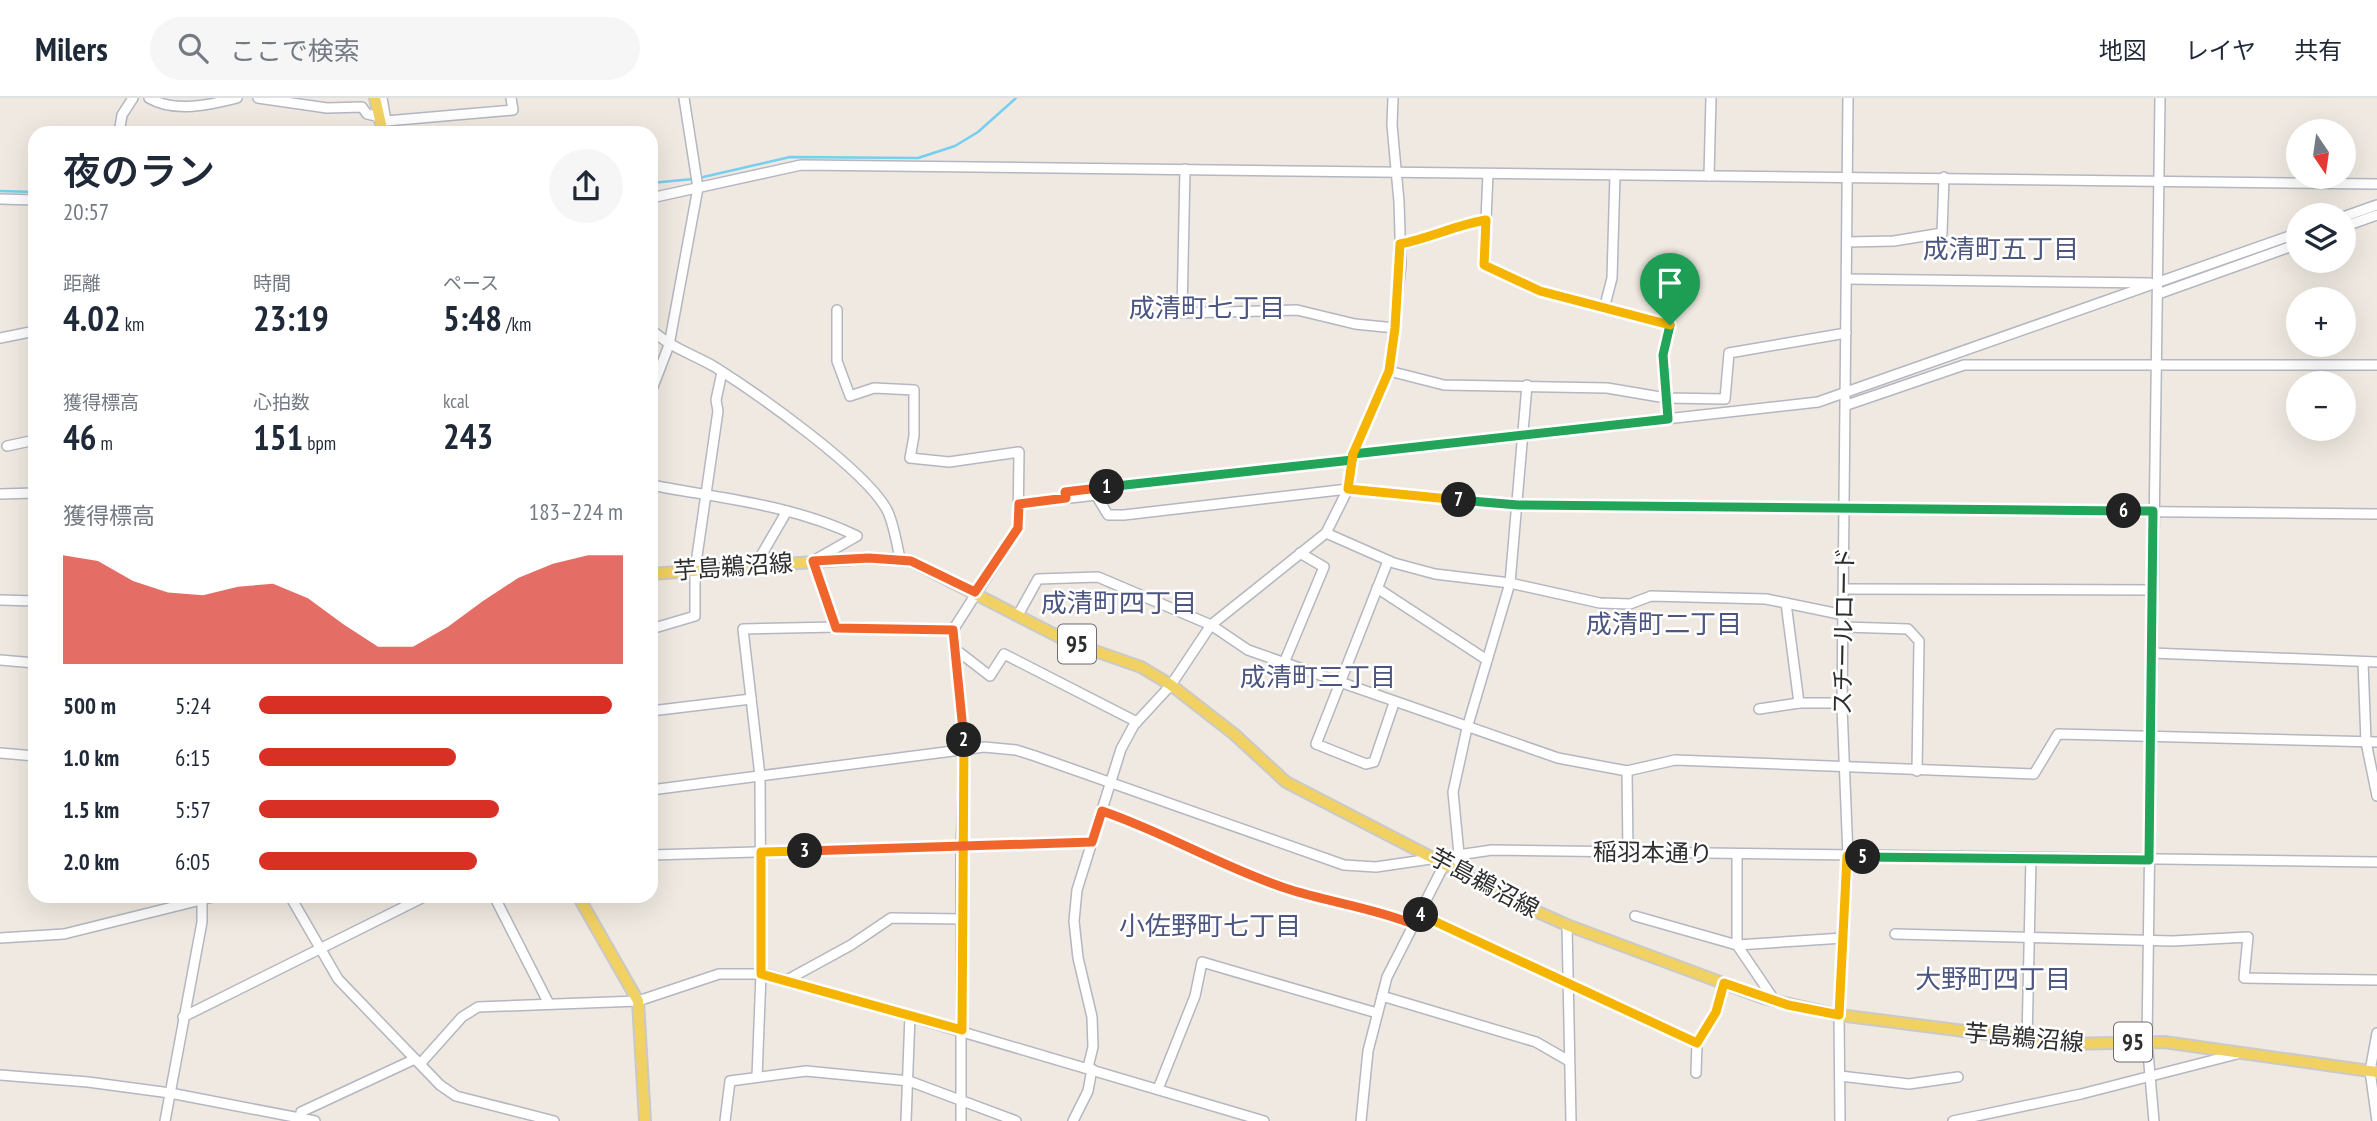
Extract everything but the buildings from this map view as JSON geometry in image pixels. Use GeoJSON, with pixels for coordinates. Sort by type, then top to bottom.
{"type":"FeatureCollection","features":[{"type":"Feature","properties":{"kind":"main road"},"geometry":{"type":"LineString","coordinates":[[375,98],[382,123]]}},
{"type":"Feature","properties":{"kind":"main road","name":"芋島鵜沼線"},"geometry":{"type":"LineString","coordinates":[[658,573],[813,561],[911,561],[1069,642],[1129,661],[1171,685],[1234,734],[1286,782],[1567,925],[1775,1001],[1839,1015],[2027,1041],[2078,1045],[2147,1041],[2374,1072]]}},
{"type":"Feature","properties":{"kind":"main road"},"geometry":{"type":"LineString","coordinates":[[582,903],[638,1001],[645,1121]]}},
{"type":"Feature","properties":{"kind":"street"},"geometry":{"type":"LineString","coordinates":[[120,126],[122,115],[133,98]]}},
{"type":"Feature","properties":{"kind":"street"},"geometry":{"type":"LineString","coordinates":[[149,98],[182,106],[216,104],[237,98]]}},
{"type":"Feature","properties":{"kind":"street"},"geometry":{"type":"LineString","coordinates":[[258,98],[362,107],[367,114],[382,123],[513,110],[511,98]]}},
{"type":"Feature","properties":{"kind":"street"},"geometry":{"type":"LineString","coordinates":[[382,98],[382,123]]}},
{"type":"Feature","properties":{"kind":"street"},"geometry":{"type":"LineString","coordinates":[[658,374],[669,345],[698,188],[684,98]]}},
{"type":"Feature","properties":{"kind":"street"},"geometry":{"type":"LineString","coordinates":[[1073,1121],[1088,1091],[1093,1047],[1092,1017],[1078,958],[1074,921],[1076,890],[1121,749],[1137,722],[1171,685],[1211,625],[1326,533],[1348,489],[1352,457],[1389,371],[1395,328],[1400,244],[1393,98]]}},
{"type":"Feature","properties":{"kind":"street"},"geometry":{"type":"LineString","coordinates":[[1710,176],[1712,98]]}},
{"type":"Feature","properties":{"kind":"street","name":"スチールロード"},"geometry":{"type":"LineString","coordinates":[[1840,1121],[1839,1015],[1847,856],[1842,703],[1848,98]]}},
{"type":"Feature","properties":{"kind":"street"},"geometry":{"type":"LineString","coordinates":[[2154,1121],[2147,1041],[2160,98]]}},
{"type":"Feature","properties":{"kind":"street"},"geometry":{"type":"LineString","coordinates":[[658,197],[801,165],[2377,184]]}},
{"type":"Feature","properties":{"kind":"street"},"geometry":{"type":"LineString","coordinates":[[1185,169],[1182,313],[1297,310],[1355,324],[1395,328]]}},
{"type":"Feature","properties":{"kind":"street"},"geometry":{"type":"LineString","coordinates":[[1488,174],[1484,265],[1540,291],[1670,325]]}},
{"type":"Feature","properties":{"kind":"street"},"geometry":{"type":"LineString","coordinates":[[1604,309],[1612,278],[1615,175]]}},
{"type":"Feature","properties":{"kind":"street"},"geometry":{"type":"LineString","coordinates":[[1847,242],[1894,241],[1942,233],[1944,177]]}},
{"type":"Feature","properties":{"kind":"street"},"geometry":{"type":"LineString","coordinates":[[0,198],[28,200]]}},
{"type":"Feature","properties":{"kind":"street"},"geometry":{"type":"LineString","coordinates":[[2356,212],[2377,205]]}},
{"type":"Feature","properties":{"kind":"street"},"geometry":{"type":"LineString","coordinates":[[2356,222],[2377,215]]}},
{"type":"Feature","properties":{"kind":"street"},"geometry":{"type":"LineString","coordinates":[[1400,244],[1434,237],[1453,226],[1486,220]]}},
{"type":"Feature","properties":{"kind":"street"},"geometry":{"type":"LineString","coordinates":[[1847,279],[2158,289],[2286,238]]}},
{"type":"Feature","properties":{"kind":"street"},"geometry":{"type":"LineString","coordinates":[[1066,498],[1065,492],[1818,402],[2286,248]]}},
{"type":"Feature","properties":{"kind":"street"},"geometry":{"type":"LineString","coordinates":[[1668,419],[1663,355],[1670,325],[1670,278]]}},
{"type":"Feature","properties":{"kind":"street"},"geometry":{"type":"LineString","coordinates":[[837,310],[836,361],[850,396],[874,388],[914,390],[914,436],[909,458],[949,462],[1019,452],[1018,528],[953,630],[965,751],[961,847],[961,1121]]}},
{"type":"Feature","properties":{"kind":"street"},"geometry":{"type":"LineString","coordinates":[[0,338],[28,332]]}},
{"type":"Feature","properties":{"kind":"street"},"geometry":{"type":"LineString","coordinates":[[1389,371],[1444,385],[1608,388],[1666,398],[1725,399],[1729,353],[1846,333]]}},
{"type":"Feature","properties":{"kind":"street"},"geometry":{"type":"LineString","coordinates":[[658,337],[722,372],[784,415],[853,472],[887,510],[900,559]]}},
{"type":"Feature","properties":{"kind":"street"},"geometry":{"type":"LineString","coordinates":[[1847,405],[1964,365],[2377,365]]}},
{"type":"Feature","properties":{"kind":"street"},"geometry":{"type":"LineString","coordinates":[[658,627],[695,616],[695,570],[718,411],[716,400],[722,372]]}},
{"type":"Feature","properties":{"kind":"street"},"geometry":{"type":"LineString","coordinates":[[1458,869],[1453,792],[1467,728],[1510,583],[1527,385]]}},
{"type":"Feature","properties":{"kind":"street"},"geometry":{"type":"LineString","coordinates":[[7,446],[28,442]]}},
{"type":"Feature","properties":{"kind":"street"},"geometry":{"type":"LineString","coordinates":[[658,486],[787,511],[833,524],[857,536],[813,561],[836,628]]}},
{"type":"Feature","properties":{"kind":"street"},"geometry":{"type":"LineString","coordinates":[[1019,504],[1096,495],[1108,516],[1348,489],[1518,505],[2377,514]]}},
{"type":"Feature","properties":{"kind":"street"},"geometry":{"type":"LineString","coordinates":[[0,494],[28,493]]}},
{"type":"Feature","properties":{"kind":"street"},"geometry":{"type":"LineString","coordinates":[[755,566],[787,511]]}},
{"type":"Feature","properties":{"kind":"street"},"geometry":{"type":"LineString","coordinates":[[1326,533],[1388,561],[1435,574],[1510,583],[1600,603],[1630,604],[1651,596],[1766,599],[1844,615]]}},
{"type":"Feature","properties":{"kind":"street"},"geometry":{"type":"LineString","coordinates":[[1284,663],[1324,567],[1300,553]]}},
{"type":"Feature","properties":{"kind":"street"},"geometry":{"type":"LineString","coordinates":[[1388,561],[1316,744],[1366,764],[1374,762],[1394,703]]}},
{"type":"Feature","properties":{"kind":"street"},"geometry":{"type":"LineString","coordinates":[[1018,615],[1038,579],[1098,577],[1211,625],[1248,650],[1558,758],[1627,771],[1675,760],[2034,774],[2058,734],[2377,742]]}},
{"type":"Feature","properties":{"kind":"street"},"geometry":{"type":"LineString","coordinates":[[1377,589],[1487,660]]}},
{"type":"Feature","properties":{"kind":"street"},"geometry":{"type":"LineString","coordinates":[[1845,589],[2152,590]]}},
{"type":"Feature","properties":{"kind":"street"},"geometry":{"type":"LineString","coordinates":[[0,600],[28,601]]}},
{"type":"Feature","properties":{"kind":"street"},"geometry":{"type":"LineString","coordinates":[[1786,603],[1799,703]]}},
{"type":"Feature","properties":{"kind":"street"},"geometry":{"type":"LineString","coordinates":[[1844,627],[1908,629],[1919,641],[1917,771]]}},
{"type":"Feature","properties":{"kind":"street"},"geometry":{"type":"LineString","coordinates":[[757,1077],[761,974],[760,776],[743,629],[953,630]]}},
{"type":"Feature","properties":{"kind":"street"},"geometry":{"type":"LineString","coordinates":[[954,652],[959,652],[990,676],[1004,654],[1137,722]]}},
{"type":"Feature","properties":{"kind":"street"},"geometry":{"type":"LineString","coordinates":[[2152,653],[2377,662]]}},
{"type":"Feature","properties":{"kind":"street"},"geometry":{"type":"LineString","coordinates":[[0,660],[28,662]]}},
{"type":"Feature","properties":{"kind":"street"},"geometry":{"type":"LineString","coordinates":[[2363,662],[2366,742],[2377,796]]}},
{"type":"Feature","properties":{"kind":"street"},"geometry":{"type":"LineString","coordinates":[[658,710],[751,699]]}},
{"type":"Feature","properties":{"kind":"street"},"geometry":{"type":"LineString","coordinates":[[1759,709],[1799,703],[1842,703]]}},
{"type":"Feature","properties":{"kind":"street","name":"稲羽本通り"},"geometry":{"type":"LineString","coordinates":[[658,789],[984,747],[1016,750],[1344,865],[1376,867],[1440,860],[1459,854],[1492,850],[2377,862]]}},
{"type":"Feature","properties":{"kind":"street"},"geometry":{"type":"LineString","coordinates":[[0,753],[28,756]]}},
{"type":"Feature","properties":{"kind":"street"},"geometry":{"type":"LineString","coordinates":[[1627,771],[1628,852]]}},
{"type":"Feature","properties":{"kind":"street"},"geometry":{"type":"LineString","coordinates":[[1102,811],[1149,827],[1285,888],[1376,909],[1413,924]]}},
{"type":"Feature","properties":{"kind":"street"},"geometry":{"type":"LineString","coordinates":[[658,855],[1092,842]]}},
{"type":"Feature","properties":{"kind":"street"},"geometry":{"type":"LineString","coordinates":[[1737,854],[1737,944],[1775,1001]]}},
{"type":"Feature","properties":{"kind":"street"},"geometry":{"type":"LineString","coordinates":[[2027,1041],[2031,858]]}},
{"type":"Feature","properties":{"kind":"street"},"geometry":{"type":"LineString","coordinates":[[1361,1121],[1367,1051],[1382,996],[1413,924],[1420,914],[1440,860]]}},
{"type":"Feature","properties":{"kind":"street"},"geometry":{"type":"LineString","coordinates":[[0,938],[64,934],[183,903]]}},
{"type":"Feature","properties":{"kind":"street"},"geometry":{"type":"LineString","coordinates":[[165,1121],[202,922],[202,903]]}},
{"type":"Feature","properties":{"kind":"street"},"geometry":{"type":"LineString","coordinates":[[294,903],[319,949],[357,1002],[417,1062],[456,1096],[554,1121]]}},
{"type":"Feature","properties":{"kind":"street"},"geometry":{"type":"LineString","coordinates":[[183,1017],[412,903]]}},
{"type":"Feature","properties":{"kind":"street"},"geometry":{"type":"LineString","coordinates":[[498,903],[548,1004]]}},
{"type":"Feature","properties":{"kind":"street"},"geometry":{"type":"LineString","coordinates":[[1420,914],[1697,1043]]}},
{"type":"Feature","properties":{"kind":"street"},"geometry":{"type":"LineString","coordinates":[[1635,916],[1737,944],[1843,938]]}},
{"type":"Feature","properties":{"kind":"street"},"geometry":{"type":"LineString","coordinates":[[787,980],[852,945],[891,918],[962,919]]}},
{"type":"Feature","properties":{"kind":"street"},"geometry":{"type":"LineString","coordinates":[[1567,925],[1571,1121]]}},
{"type":"Feature","properties":{"kind":"street"},"geometry":{"type":"LineString","coordinates":[[1895,934],[2173,941],[2248,937],[2244,978],[2377,980]]}},
{"type":"Feature","properties":{"kind":"street"},"geometry":{"type":"LineString","coordinates":[[1158,1089],[1195,996],[1202,962],[1377,1013]]}},
{"type":"Feature","properties":{"kind":"street"},"geometry":{"type":"LineString","coordinates":[[306,1120],[301,1112],[417,1062],[462,1017],[478,1007],[638,1001],[719,974],[761,974],[962,1030],[1264,1121]]}},
{"type":"Feature","properties":{"kind":"street"},"geometry":{"type":"LineString","coordinates":[[1696,1073],[1697,1043],[1716,1012],[1724,983]]}},
{"type":"Feature","properties":{"kind":"street"},"geometry":{"type":"LineString","coordinates":[[1382,996],[1536,1042],[1569,1061]]}},
{"type":"Feature","properties":{"kind":"street"},"geometry":{"type":"LineString","coordinates":[[906,1121],[910,1015]]}},
{"type":"Feature","properties":{"kind":"street"},"geometry":{"type":"LineString","coordinates":[[2377,1033],[2374,1072],[2377,1121]]}},
{"type":"Feature","properties":{"kind":"street"},"geometry":{"type":"LineString","coordinates":[[1952,1121],[2150,1077],[2241,1052]]}},
{"type":"Feature","properties":{"kind":"street"},"geometry":{"type":"LineString","coordinates":[[725,1121],[730,1081],[806,1071],[909,1081],[1016,1121]]}},
{"type":"Feature","properties":{"kind":"street"},"geometry":{"type":"LineString","coordinates":[[0,1075],[88,1082],[170,1093],[306,1120]]}},
{"type":"Feature","properties":{"kind":"street"},"geometry":{"type":"LineString","coordinates":[[1840,1076],[1909,1084],[1958,1077]]}},
{"type":"Feature","properties":{"kind":"waterway"},"geometry":{"type":"LineString","coordinates":[[699,178],[790,157],[918,158],[955,146],[978,132],[1016,98]]}},
{"type":"Feature","properties":{"kind":"waterway"},"geometry":{"type":"LineString","coordinates":[[658,182],[693,179]]}},
{"type":"Feature","properties":{"kind":"waterway"},"geometry":{"type":"LineString","coordinates":[[0,191],[28,192]]}},
{"type":"Feature","properties":{"kind":"district","name":"成清町五丁目"},"geometry":{"type":"Point","coordinates":[2001,249]}},
{"type":"Feature","properties":{"kind":"district","name":"成清町七丁目"},"geometry":{"type":"Point","coordinates":[1207,308]}},
{"type":"Feature","properties":{"kind":"district","name":"成清町四丁目"},"geometry":{"type":"Point","coordinates":[1119,603]}},
{"type":"Feature","properties":{"kind":"district","name":"成清町二丁目"},"geometry":{"type":"Point","coordinates":[1664,624]}},
{"type":"Feature","properties":{"kind":"district","name":"成清町三丁目"},"geometry":{"type":"Point","coordinates":[1318,677]}},
{"type":"Feature","properties":{"kind":"district","name":"小佐野町七丁目"},"geometry":{"type":"Point","coordinates":[1210,926]}},
{"type":"Feature","properties":{"kind":"district","name":"大野町四丁目"},"geometry":{"type":"Point","coordinates":[1993,979]}},
{"type":"Feature","properties":{"kind":"route"},"geometry":{"type":"LineString","coordinates":[[1670,325],[1540,291],[1484,265],[1486,220],[1453,226],[1434,237],[1400,244],[1401,265],[1389,371],[1368,414],[1353,454],[1348,489],[1518,505],[2153,511],[2149,860],[1847,856],[1839,1015],[1788,1005],[1724,983],[1716,1012],[1697,1043],[1420,914],[1413,924],[1376,909],[1285,888],[1149,827],[1102,811],[1092,842],[961,847],[761,852],[761,974],[962,1030],[961,847],[965,751],[953,630],[836,628],[813,561],[869,558],[911,561],[975,592],[1018,528],[1019,504],[1066,498],[1065,492],[1352,460],[1353,454],[1668,419],[1663,355],[1670,325]]}}]}
